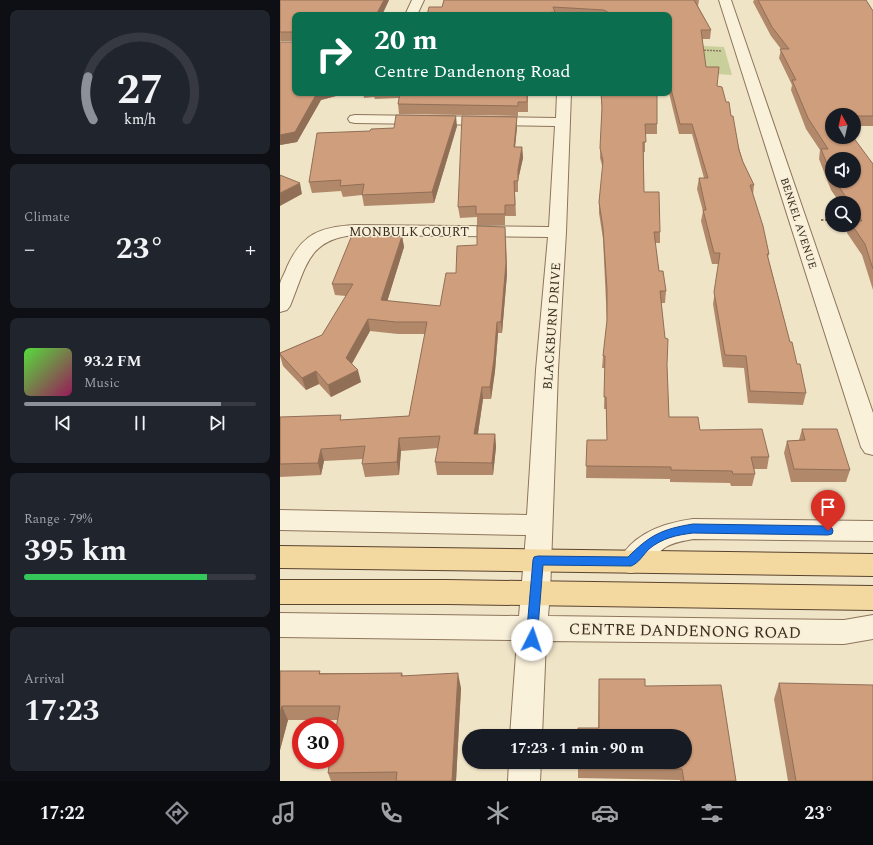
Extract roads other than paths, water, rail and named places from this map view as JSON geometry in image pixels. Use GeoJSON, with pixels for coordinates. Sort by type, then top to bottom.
{"type":"FeatureCollection","features":[{"type":"Feature","properties":{"kind":"main road"},"geometry":{"type":"LineString","coordinates":[[280,557],[873,565]]}},
{"type":"Feature","properties":{"kind":"main road"},"geometry":{"type":"LineString","coordinates":[[280,592],[873,598]]}},
{"type":"Feature","properties":{"kind":"street"},"geometry":{"type":"LineString","coordinates":[[412,12],[418,0]]}},
{"type":"Feature","properties":{"kind":"street","name":"BENKEL AVENUE"},"geometry":{"type":"LineString","coordinates":[[725,0],[873,447]]}},
{"type":"Feature","properties":{"kind":"street","name":"BLACKBURN DRIVE"},"geometry":{"type":"LineString","coordinates":[[526,729],[532,628],[536,594],[547,370],[557,232],[564,96]]}},
{"type":"Feature","properties":{"kind":"street"},"geometry":{"type":"LineString","coordinates":[[355,120],[563,122]]}},
{"type":"Feature","properties":{"kind":"street","name":"MONBULK COURT"},"geometry":{"type":"LineString","coordinates":[[280,306],[307,247],[314,241],[330,234],[355,230],[557,232]]}},
{"type":"Feature","properties":{"kind":"street"},"geometry":{"type":"LineString","coordinates":[[280,520],[540,525]]}},
{"type":"Feature","properties":{"kind":"street"},"geometry":{"type":"LineString","coordinates":[[631,562],[646,546],[660,537],[675,531],[693,528],[873,531]]}},
{"type":"Feature","properties":{"kind":"street","name":"CENTRE DANDENONG ROAD"},"geometry":{"type":"LineString","coordinates":[[280,625],[844,632],[873,627]]}},
{"type":"Feature","properties":{"kind":"street"},"geometry":{"type":"LineString","coordinates":[[524,781],[525,769]]}}]}
